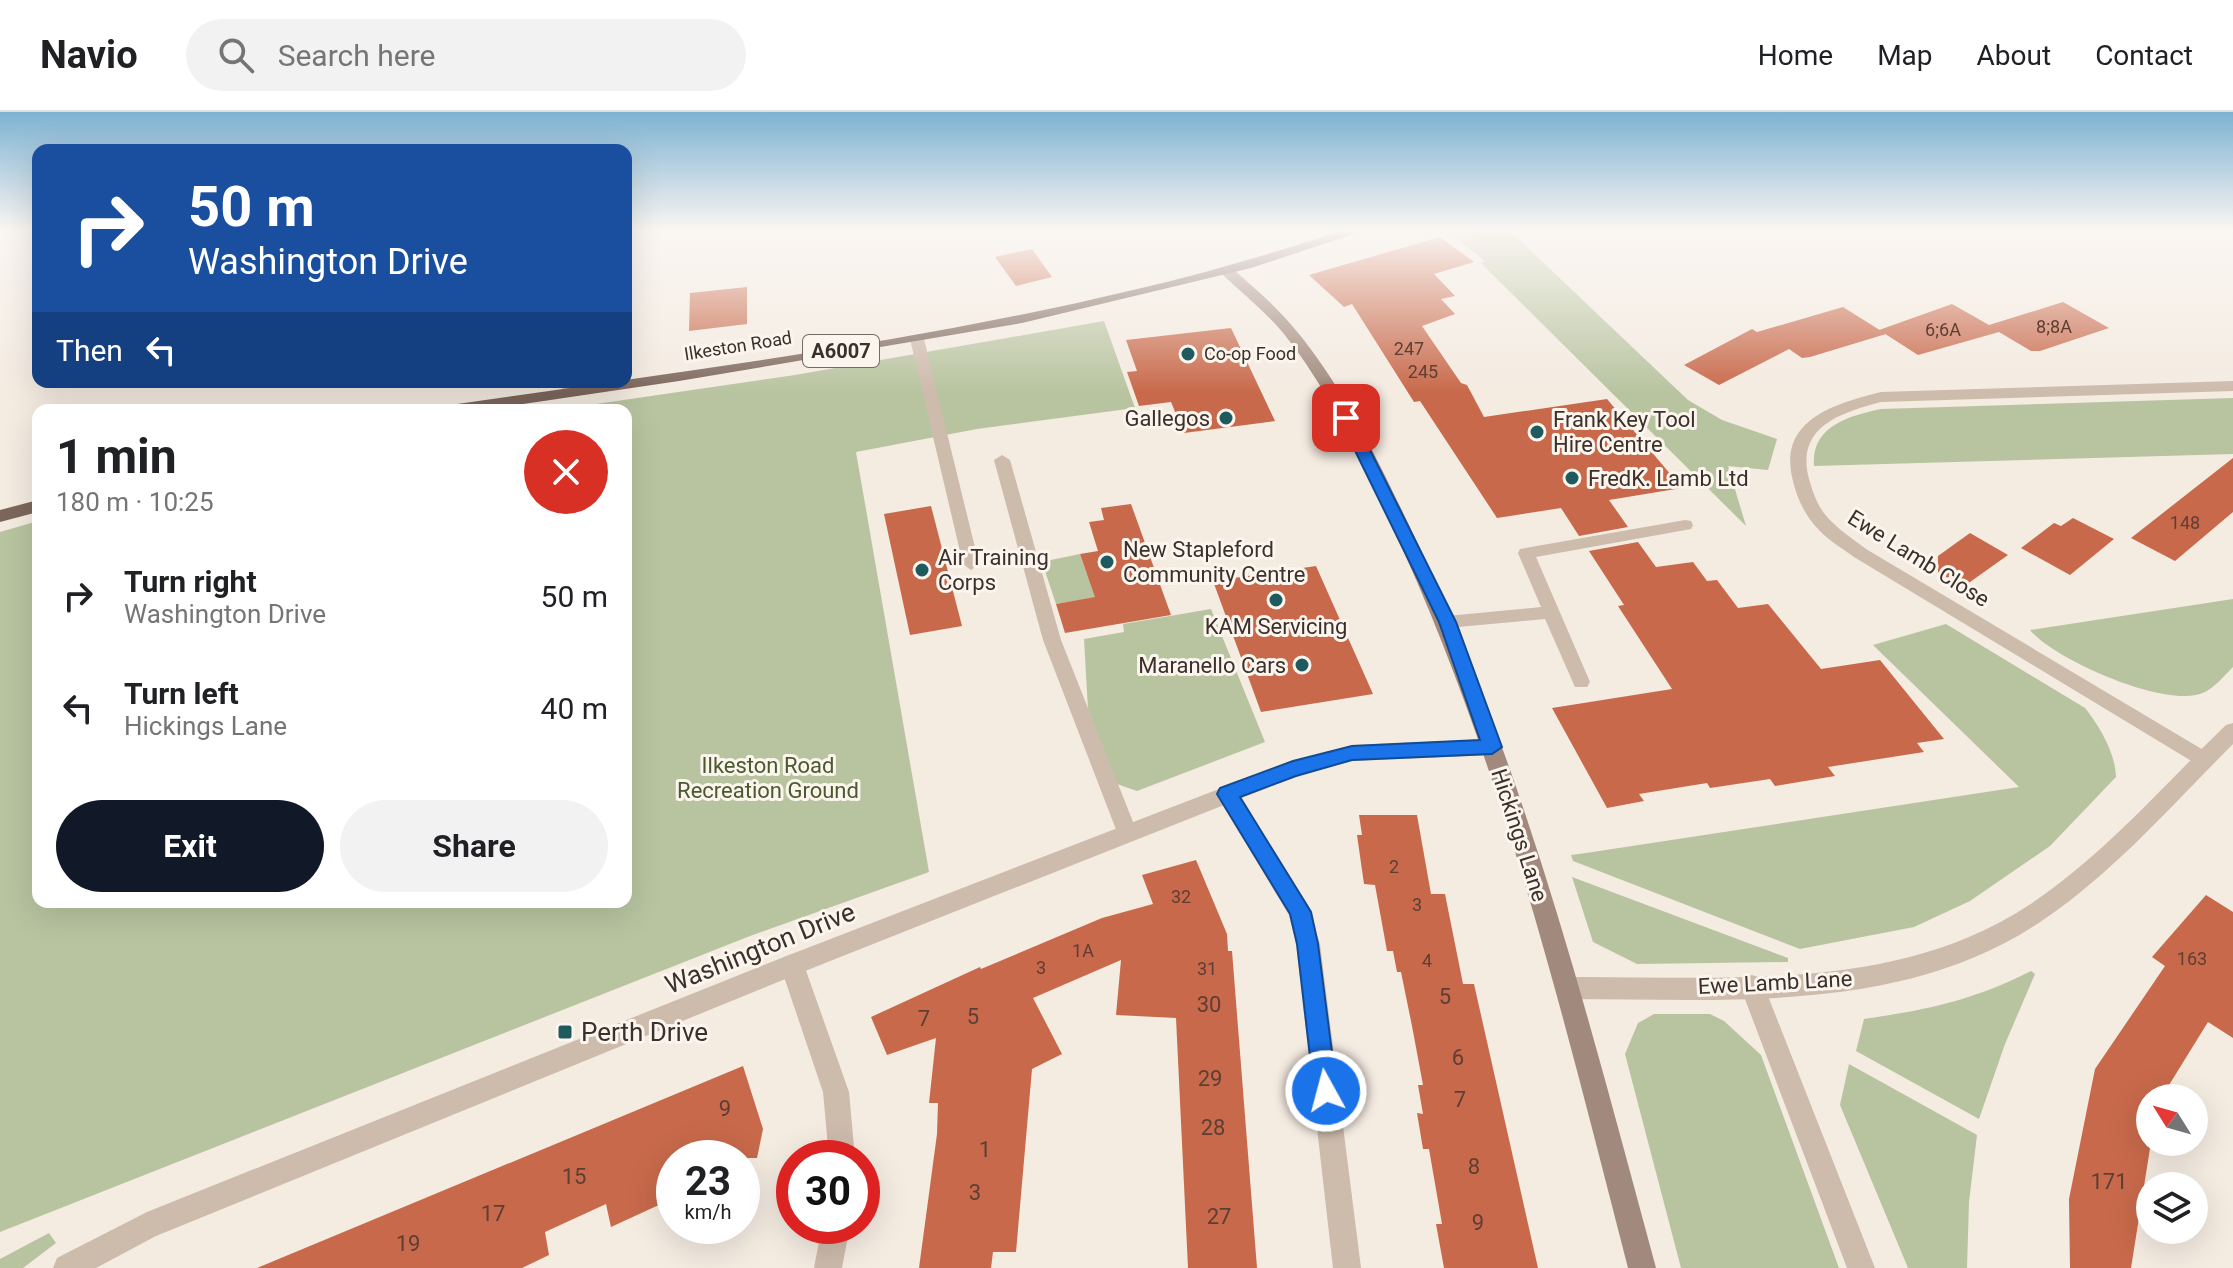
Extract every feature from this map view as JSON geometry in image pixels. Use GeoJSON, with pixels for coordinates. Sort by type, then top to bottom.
{"type":"FeatureCollection","features":[{"type":"Feature","properties":{"kind":"main road","name":"Ilkeston Road"},"geometry":{"type":"LineString","coordinates":[[632,378],[917,339],[1168,285]]}},
{"type":"Feature","properties":{"kind":"main road","name":"Hickings Lane"},"geometry":{"type":"LineString","coordinates":[[1241,285],[1287,330],[1346,418],[1398,517],[1447,622],[1492,747],[1568,988],[1642,1268]]}},
{"type":"Feature","properties":{"kind":"main road","name":"Ilkeston Road"},"geometry":{"type":"LineString","coordinates":[[481,404],[564,388]]}},
{"type":"Feature","properties":{"kind":"main road"},"geometry":{"type":"LineString","coordinates":[[0,516],[32,508]]}},
{"type":"Feature","properties":{"kind":"street","name":"Ewe Lamb Close"},"geometry":{"type":"LineString","coordinates":[[2203,760],[1860,553],[1824,525],[1808,503],[1796,470],[1796,454],[1801,440],[1821,419],[1850,405],[1881,397],[2233,386]]}},
{"type":"Feature","properties":{"kind":"street","name":"Ewe Lamb Lane"},"geometry":{"type":"LineString","coordinates":[[1568,988],[1752,986],[1857,979],[1942,959],[2007,932],[2082,878],[2233,731]]}},
{"type":"Feature","properties":{"kind":"street","name":"Washington Drive"},"geometry":{"type":"LineString","coordinates":[[67,1268],[147,1226],[792,965],[1293,769],[1352,753],[1492,747]]}},
{"type":"Feature","properties":{"kind":"street"},"geometry":{"type":"LineString","coordinates":[[1227,794],[1300,912],[1308,944],[1347,1268]]}},
{"type":"Feature","properties":{"kind":"street"},"geometry":{"type":"LineString","coordinates":[[792,965],[836,1092],[840,1140]]}},
{"type":"Feature","properties":{"kind":"street"},"geometry":{"type":"LineString","coordinates":[[1752,986],[1861,1268]]}},
{"type":"Feature","properties":{"kind":"street"},"geometry":{"type":"LineString","coordinates":[[828,1268],[833,1244]]}},
{"type":"Feature","properties":{"kind":"lane"},"geometry":{"type":"LineString","coordinates":[[917,339],[971,564]]}},
{"type":"Feature","properties":{"kind":"lane"},"geometry":{"type":"LineString","coordinates":[[1002,460],[1052,640],[1127,832]]}},
{"type":"Feature","properties":{"kind":"lane"},"geometry":{"type":"LineString","coordinates":[[1581,682],[1526,553],[1685,525]]}},
{"type":"Feature","properties":{"kind":"lane"},"geometry":{"type":"LineString","coordinates":[[1447,622],[1551,612]]}},
{"type":"Feature","properties":{"kind":"green space"},"geometry":{"type":"Polygon","coordinates":[[[1503,285],[1567,285],[1688,400],[1722,420],[1777,439],[1768,470],[1728,466],[1746,526],[1503,285]]]}},
{"type":"Feature","properties":{"kind":"green space","name":"Ilkeston Road Recreation Ground"},"geometry":{"type":"Polygon","coordinates":[[[1104,321],[1135,408],[977,429],[856,452],[929,872],[750,936],[0,1232],[0,532],[32,523],[32,908],[632,908],[632,404],[596,404],[795,375],[1104,321]]]}},
{"type":"Feature","properties":{"kind":"green space"},"geometry":{"type":"Polygon","coordinates":[[[2233,398],[2233,454],[1814,466],[1815,452],[1825,432],[1857,415],[1881,409],[2233,398]]]}},
{"type":"Feature","properties":{"kind":"green space"},"geometry":{"type":"Polygon","coordinates":[[[1080,554],[1087,574],[1110,595],[1056,604],[1043,565],[1046,561],[1080,554]]]}},
{"type":"Feature","properties":{"kind":"green space"},"geometry":{"type":"Polygon","coordinates":[[[2233,599],[2233,667],[2209,690],[2188,696],[2166,694],[2113,679],[2062,655],[2030,630],[2233,599]]]}},
{"type":"Feature","properties":{"kind":"green space"},"geometry":{"type":"Polygon","coordinates":[[[1211,609],[1265,742],[1137,791],[1117,784],[1088,709],[1084,639],[1124,632],[1123,624],[1211,609]]]}},
{"type":"Feature","properties":{"kind":"green space"},"geometry":{"type":"Polygon","coordinates":[[[1946,624],[2085,708],[2106,740],[2116,777],[2050,846],[1970,901],[1914,927],[1800,949],[1573,861],[1571,855],[2019,787],[1873,645],[1946,624]]]}},
{"type":"Feature","properties":{"kind":"green space"},"geometry":{"type":"Polygon","coordinates":[[[1572,877],[1788,958],[1788,962],[1637,964],[1593,942],[1572,877]]]}},
{"type":"Feature","properties":{"kind":"green space"},"geometry":{"type":"Polygon","coordinates":[[[2031,971],[2035,974],[2005,1044],[1979,1119],[1856,1051],[1864,1019],[1950,1002],[2031,971]]]}},
{"type":"Feature","properties":{"kind":"green space"},"geometry":{"type":"Polygon","coordinates":[[[1654,1014],[1710,1014],[1724,1021],[1761,1055],[1839,1268],[1681,1268],[1625,1054],[1638,1023],[1654,1014]]]}},
{"type":"Feature","properties":{"kind":"green space"},"geometry":{"type":"Polygon","coordinates":[[[1849,1064],[1977,1135],[1969,1202],[1967,1268],[1908,1268],[1840,1105],[1849,1064]]]}},
{"type":"Feature","properties":{"kind":"green space"},"geometry":{"type":"Polygon","coordinates":[[[49,1233],[56,1243],[23,1268],[0,1268],[0,1259],[49,1233]]]}},
{"type":"Feature","properties":{"kind":"building"},"geometry":{"type":"Polygon","coordinates":[[[1320,285],[1444,285],[1455,296],[1441,299],[1455,314],[1422,326],[1461,383],[1467,385],[1484,417],[1607,399],[1682,488],[1609,500],[1628,527],[1579,536],[1561,508],[1497,518],[1420,401],[1414,402],[1352,304],[1344,307],[1320,285]]]}},
{"type":"Feature","properties":{"kind":"building"},"geometry":{"type":"Polygon","coordinates":[[[747,287],[747,324],[689,331],[690,293],[747,287]]]}},
{"type":"Feature","properties":{"kind":"building"},"geometry":{"type":"Polygon","coordinates":[[[2063,302],[2109,328],[2040,351],[2031,351],[1999,332],[1918,355],[1879,330],[1952,304],[1989,325],[2063,302]]]}},
{"type":"Feature","properties":{"kind":"building"},"geometry":{"type":"Polygon","coordinates":[[[1843,307],[1886,334],[1810,357],[1802,358],[1789,349],[1719,385],[1684,365],[1752,329],[1757,332],[1843,307]]]}},
{"type":"Feature","properties":{"kind":"building","name":"Co-op Food"},"geometry":{"type":"Polygon","coordinates":[[[1231,328],[1275,421],[1184,433],[1171,402],[1139,406],[1127,372],[1137,371],[1126,340],[1231,328]]]}},
{"type":"Feature","properties":{"kind":"building"},"geometry":{"type":"Polygon","coordinates":[[[2233,458],[2233,512],[2175,561],[2131,538],[2233,458]]]}},
{"type":"Feature","properties":{"kind":"building"},"geometry":{"type":"Polygon","coordinates":[[[1131,504],[1171,615],[1065,633],[1056,604],[1095,597],[1080,554],[1098,551],[1089,522],[1104,520],[1101,508],[1131,504]]]}},
{"type":"Feature","properties":{"kind":"building","name":"Air Training Corps"},"geometry":{"type":"Polygon","coordinates":[[[931,506],[962,626],[910,635],[884,514],[931,506]]]}},
{"type":"Feature","properties":{"kind":"building"},"geometry":{"type":"Polygon","coordinates":[[[2073,518],[2114,539],[2070,575],[2021,548],[2054,523],[2061,526],[2073,518]]]}},
{"type":"Feature","properties":{"kind":"building"},"geometry":{"type":"Polygon","coordinates":[[[1970,533],[2008,555],[1963,587],[1938,572],[1938,556],[1970,533]]]}},
{"type":"Feature","properties":{"kind":"building"},"geometry":{"type":"Polygon","coordinates":[[[1638,542],[1656,567],[1693,562],[1707,581],[1717,580],[1738,608],[1768,604],[1821,669],[1880,660],[1944,739],[1917,743],[1924,752],[1828,767],[1835,776],[1775,786],[1770,779],[1710,788],[1707,783],[1639,794],[1644,801],[1607,808],[1552,708],[1672,689],[1618,606],[1624,605],[1589,551],[1638,542]]]}},
{"type":"Feature","properties":{"kind":"building"},"geometry":{"type":"Polygon","coordinates":[[[1316,566],[1373,694],[1261,712],[1213,581],[1316,566]]]}},
{"type":"Feature","properties":{"kind":"building"},"geometry":{"type":"Polygon","coordinates":[[[1359,815],[1417,815],[1431,894],[1445,894],[1463,984],[1474,984],[1538,1268],[1444,1268],[1436,1224],[1442,1224],[1429,1149],[1423,1149],[1417,1113],[1423,1114],[1418,1085],[1423,1085],[1412,1026],[1401,972],[1397,972],[1393,951],[1387,951],[1375,885],[1364,884],[1357,835],[1362,835],[1359,815]]]}},
{"type":"Feature","properties":{"kind":"building"},"geometry":{"type":"Polygon","coordinates":[[[1196,860],[1227,934],[1228,951],[1232,951],[1257,1268],[1188,1268],[1176,1018],[1116,1015],[1121,960],[1033,998],[1062,1054],[1032,1069],[1016,1252],[993,1252],[991,1268],[919,1268],[937,1134],[938,1103],[929,1103],[936,1038],[887,1055],[871,1017],[980,967],[1102,918],[1153,904],[1142,875],[1196,860]]]}},
{"type":"Feature","properties":{"kind":"building"},"geometry":{"type":"Polygon","coordinates":[[[2206,895],[2233,912],[2233,1038],[2208,1022],[2170,1084],[2136,1084],[2136,1156],[2149,1156],[2146,1172],[2136,1172],[2136,1236],[2131,1268],[2070,1268],[2069,1199],[2095,1069],[2165,966],[2152,957],[2206,895]]]}},
{"type":"Feature","properties":{"kind":"building"},"geometry":{"type":"Polygon","coordinates":[[[743,1066],[763,1129],[760,1144],[760,1140],[656,1140],[656,1206],[611,1227],[606,1204],[545,1232],[549,1255],[522,1268],[257,1268],[743,1066]]]}},
{"type":"Feature","properties":{"kind":"place","name":"Co-op Food"},"geometry":{"type":"Point","coordinates":[1188,354]}},
{"type":"Feature","properties":{"kind":"place","name":"Gallegos"},"geometry":{"type":"Point","coordinates":[1226,418]}},
{"type":"Feature","properties":{"kind":"place","name":"Frank Key Tool Hire Centre"},"geometry":{"type":"Point","coordinates":[1537,432]}},
{"type":"Feature","properties":{"kind":"place","name":"FredK. Lamb Ltd"},"geometry":{"type":"Point","coordinates":[1572,478]}},
{"type":"Feature","properties":{"kind":"place","name":"New Stapleford Community Centre"},"geometry":{"type":"Point","coordinates":[1107,562]}},
{"type":"Feature","properties":{"kind":"place","name":"Air Training Corps"},"geometry":{"type":"Point","coordinates":[922,570]}},
{"type":"Feature","properties":{"kind":"place","name":"KAM Servicing"},"geometry":{"type":"Point","coordinates":[1276,600]}},
{"type":"Feature","properties":{"kind":"place","name":"Maranello Cars"},"geometry":{"type":"Point","coordinates":[1302,665]}},
{"type":"Feature","properties":{"kind":"place","name":"Perth Drive"},"geometry":{"type":"Point","coordinates":[565,1032]}},
{"type":"Feature","properties":{"kind":"route"},"geometry":{"type":"LineString","coordinates":[[1326,1091],[1308,944],[1300,912],[1227,794],[1293,769],[1352,753],[1492,747],[1447,622],[1398,517],[1346,418]]}}]}
